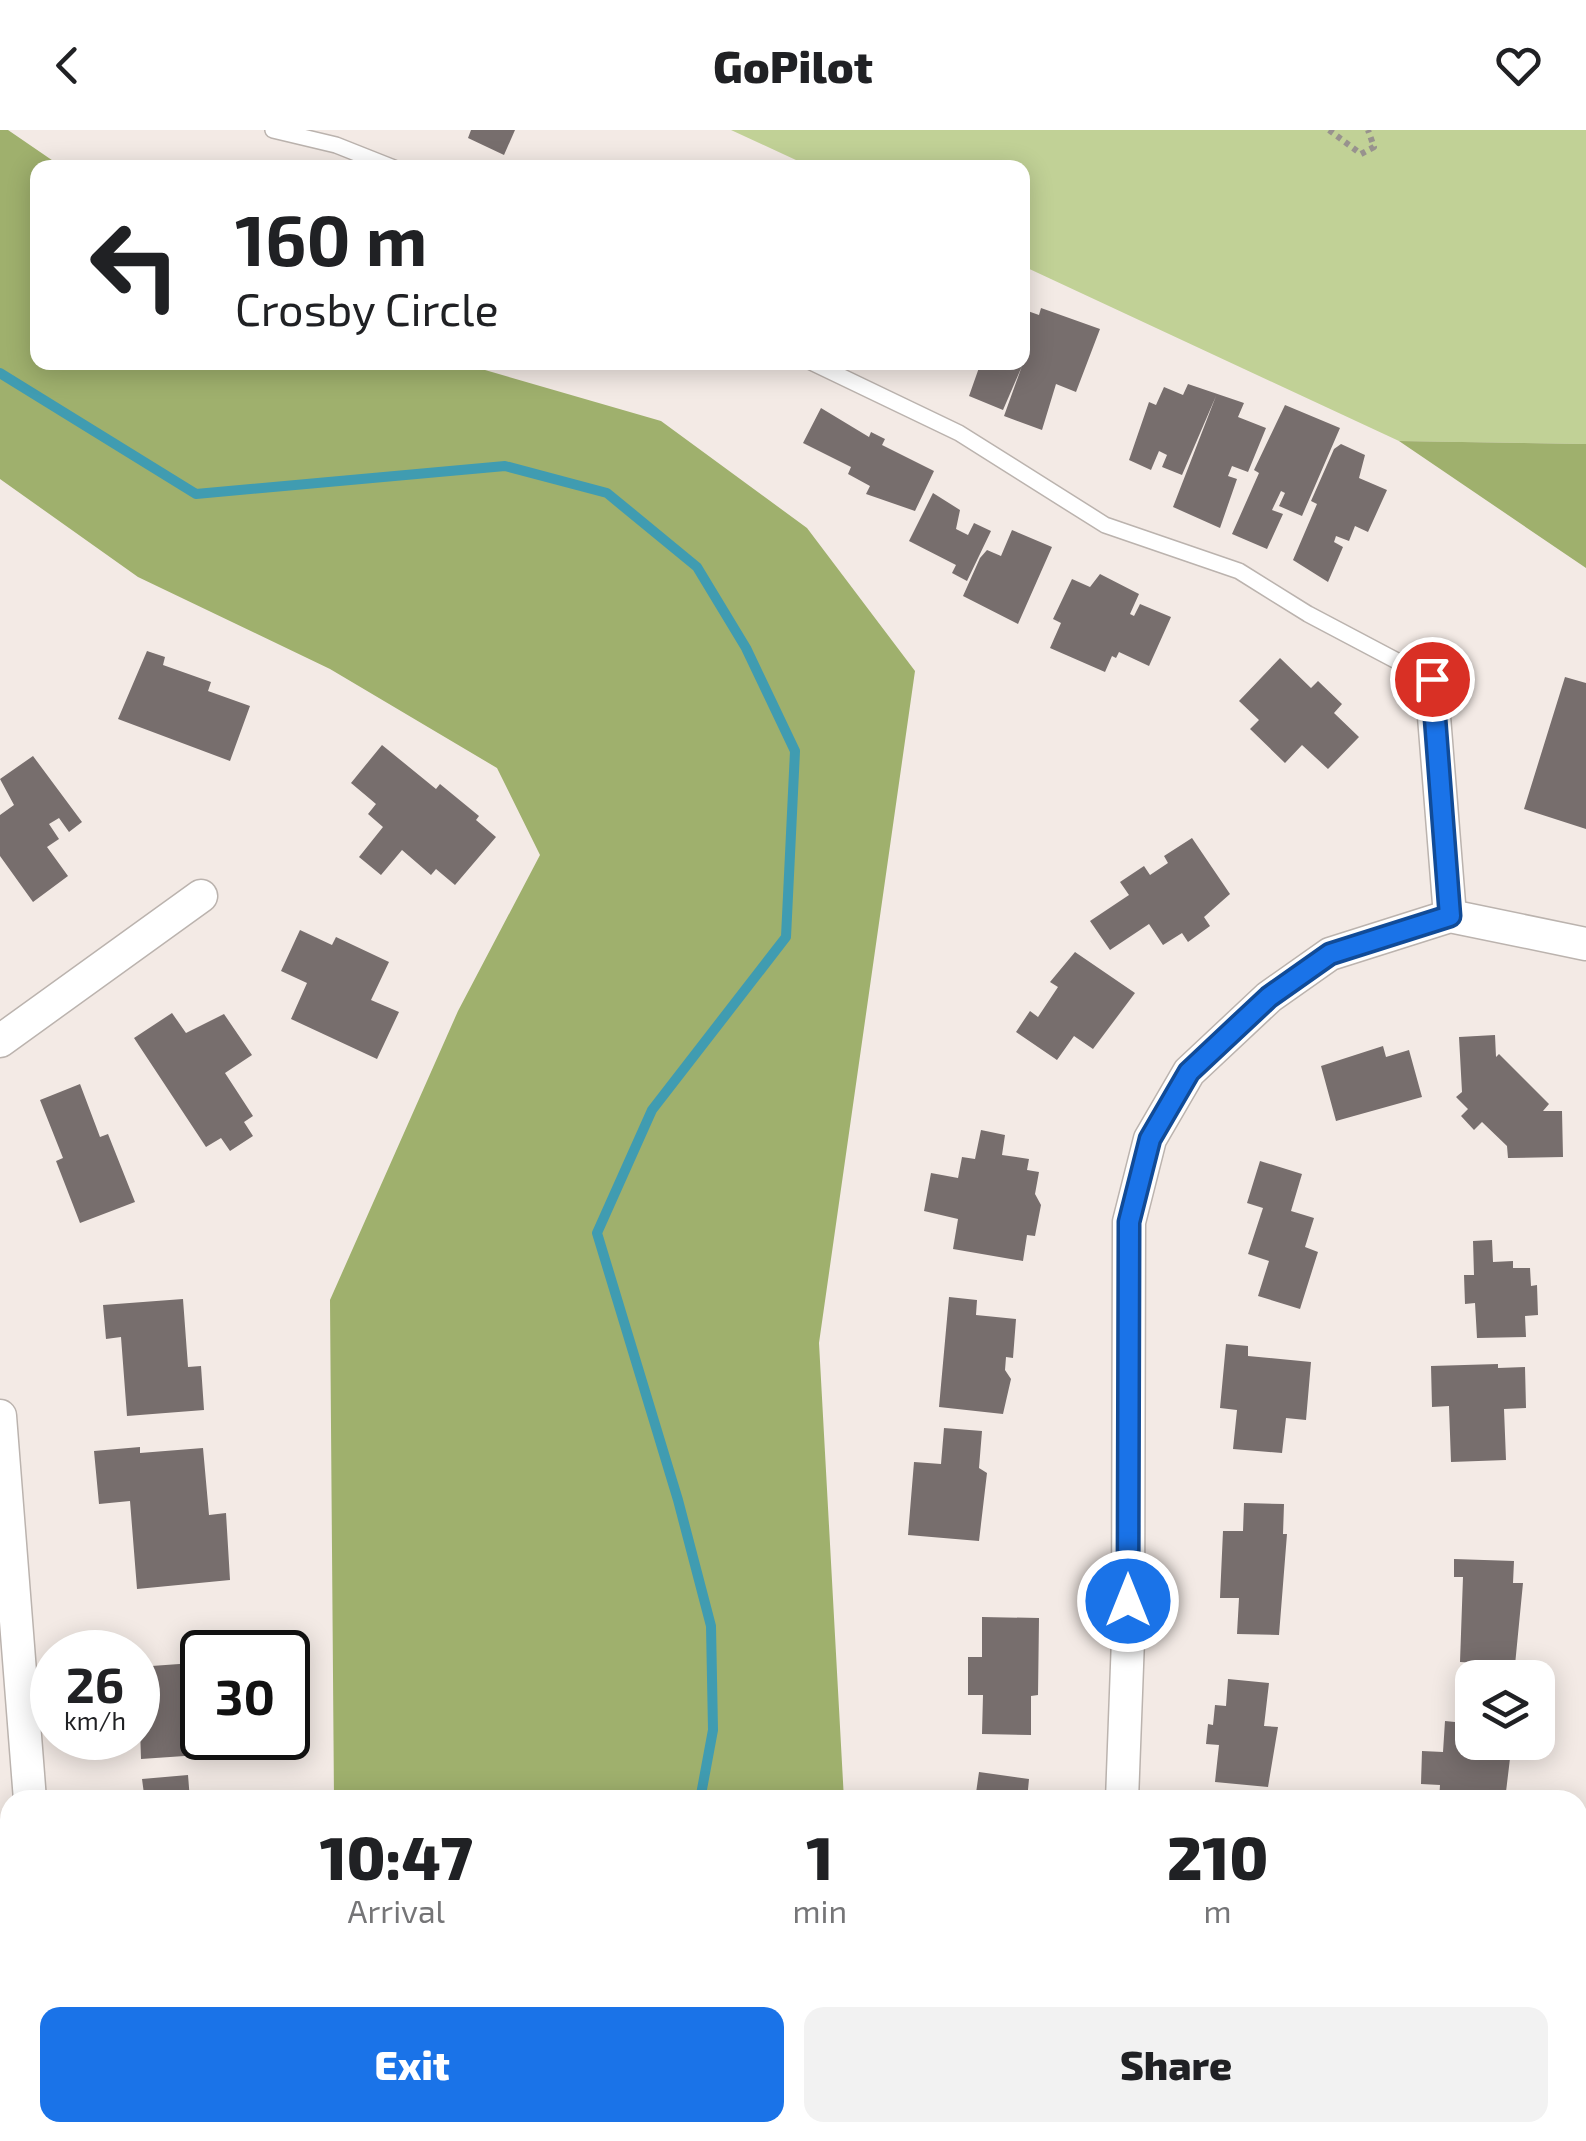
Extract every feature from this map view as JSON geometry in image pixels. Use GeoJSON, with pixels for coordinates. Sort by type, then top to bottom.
{"type":"FeatureCollection","features":[{"type":"Feature","properties":{"kind":"street"},"geometry":{"type":"LineString","coordinates":[[1432,679],[1450,916]]}},
{"type":"Feature","properties":{"kind":"street"},"geometry":{"type":"LineString","coordinates":[[0,1040],[201,896]]}},
{"type":"Feature","properties":{"kind":"street"},"geometry":{"type":"LineString","coordinates":[[1122,1790],[1128,1639],[1129,1222],[1150,1139],[1189,1072],[1269,997],[1330,954],[1450,916],[1586,944]]}},
{"type":"Feature","properties":{"kind":"street"},"geometry":{"type":"LineString","coordinates":[[0,1416],[3,1508],[29,1790]]}},
{"type":"Feature","properties":{"kind":"lane"},"geometry":{"type":"LineString","coordinates":[[273,130],[336,145],[374,160]]}},
{"type":"Feature","properties":{"kind":"lane"},"geometry":{"type":"LineString","coordinates":[[828,370],[959,434],[1105,525],[1239,571],[1308,614],[1432,679]]}},
{"type":"Feature","properties":{"kind":"path"},"geometry":{"type":"LineString","coordinates":[[1329,130],[1361,154],[1374,147],[1368,130]]}},
{"type":"Feature","properties":{"kind":"green space"},"geometry":{"type":"Polygon","coordinates":[[[0,130],[8,130],[52,160],[30,160],[30,370],[485,370],[661,421],[807,528],[915,671],[819,1343],[843,1790],[334,1790],[330,1300],[458,1011],[540,855],[497,768],[330,669],[138,577],[0,479],[0,130]]]}},
{"type":"Feature","properties":{"kind":"green space"},"geometry":{"type":"Polygon","coordinates":[[[731,130],[1586,130],[1586,444],[1399,441],[1030,269],[1030,160],[796,160],[731,130]]]}},
{"type":"Feature","properties":{"kind":"green space"},"geometry":{"type":"Polygon","coordinates":[[[1399,441],[1586,444],[1586,568],[1399,441]]]}},
{"type":"Feature","properties":{"kind":"building"},"geometry":{"type":"Polygon","coordinates":[[[471,130],[515,130],[504,155],[468,138],[471,130]]]}},
{"type":"Feature","properties":{"kind":"building"},"geometry":{"type":"Polygon","coordinates":[[[1041,308],[1100,329],[1076,392],[1056,384],[1042,430],[1004,416],[1021,370],[1030,370],[1030,312],[1039,315],[1041,308]]]}},
{"type":"Feature","properties":{"kind":"building"},"geometry":{"type":"Polygon","coordinates":[[[978,370],[1020,370],[1003,410],[969,396],[978,370]]]}},
{"type":"Feature","properties":{"kind":"building"},"geometry":{"type":"Polygon","coordinates":[[[1188,384],[1244,403],[1238,417],[1266,428],[1248,472],[1232,466],[1228,476],[1237,479],[1220,528],[1173,507],[1216,396],[1182,475],[1162,467],[1167,455],[1159,451],[1151,470],[1129,460],[1149,402],[1156,405],[1164,387],[1183,395],[1188,384]]]}},
{"type":"Feature","properties":{"kind":"building"},"geometry":{"type":"Polygon","coordinates":[[[1285,405],[1340,428],[1302,516],[1279,506],[1285,493],[1281,491],[1272,510],[1283,514],[1267,549],[1232,534],[1259,473],[1254,470],[1285,405]]]}},
{"type":"Feature","properties":{"kind":"building"},"geometry":{"type":"Polygon","coordinates":[[[821,408],[869,437],[871,432],[885,439],[882,445],[934,471],[915,511],[866,494],[870,486],[848,474],[851,467],[803,443],[821,408]]]}},
{"type":"Feature","properties":{"kind":"building"},"geometry":{"type":"Polygon","coordinates":[[[1341,444],[1365,455],[1359,478],[1387,490],[1368,532],[1355,526],[1349,541],[1336,536],[1334,542],[1343,547],[1328,582],[1293,560],[1317,504],[1311,501],[1334,449],[1341,444]]]}},
{"type":"Feature","properties":{"kind":"building"},"geometry":{"type":"Polygon","coordinates":[[[933,493],[960,510],[956,529],[968,535],[974,523],[991,531],[967,581],[952,573],[956,565],[909,541],[933,493]]]}},
{"type":"Feature","properties":{"kind":"building"},"geometry":{"type":"Polygon","coordinates":[[[1012,530],[1052,547],[1018,624],[963,596],[980,558],[987,550],[1001,556],[1012,530]]]}},
{"type":"Feature","properties":{"kind":"building"},"geometry":{"type":"Polygon","coordinates":[[[1100,574],[1139,594],[1130,614],[1134,616],[1140,604],[1171,617],[1149,666],[1119,652],[1116,658],[1112,656],[1105,672],[1050,648],[1061,623],[1053,619],[1072,579],[1090,587],[1100,574]]]}},
{"type":"Feature","properties":{"kind":"building"},"geometry":{"type":"Polygon","coordinates":[[[147,651],[165,657],[163,665],[211,682],[208,691],[250,706],[230,761],[118,719],[147,651]]]}},
{"type":"Feature","properties":{"kind":"building"},"geometry":{"type":"Polygon","coordinates":[[[1280,658],[1311,688],[1318,681],[1342,704],[1334,713],[1359,737],[1328,769],[1302,745],[1285,763],[1250,729],[1259,720],[1239,701],[1280,658]]]}},
{"type":"Feature","properties":{"kind":"building"},"geometry":{"type":"Polygon","coordinates":[[[1565,677],[1586,683],[1586,829],[1524,809],[1565,677]]]}},
{"type":"Feature","properties":{"kind":"building"},"geometry":{"type":"Polygon","coordinates":[[[382,745],[436,789],[440,784],[479,816],[476,820],[496,837],[455,885],[436,869],[431,875],[402,850],[381,875],[359,857],[383,827],[368,814],[376,804],[351,783],[382,745]]]}},
{"type":"Feature","properties":{"kind":"building"},"geometry":{"type":"Polygon","coordinates":[[[33,756],[82,822],[69,832],[59,818],[49,824],[59,839],[47,847],[68,876],[33,902],[0,856],[0,815],[14,805],[0,779],[33,756]]]}},
{"type":"Feature","properties":{"kind":"building"},"geometry":{"type":"Polygon","coordinates":[[[1192,838],[1230,894],[1204,917],[1210,926],[1188,942],[1182,933],[1163,945],[1149,924],[1110,950],[1090,921],[1129,895],[1120,882],[1144,866],[1150,875],[1168,863],[1164,856],[1192,838]]]}},
{"type":"Feature","properties":{"kind":"building"},"geometry":{"type":"Polygon","coordinates":[[[300,930],[332,945],[336,937],[389,962],[371,1000],[399,1012],[377,1059],[291,1019],[307,983],[281,971],[300,930]]]}},
{"type":"Feature","properties":{"kind":"building"},"geometry":{"type":"Polygon","coordinates":[[[1075,952],[1135,993],[1093,1049],[1074,1036],[1057,1060],[1016,1032],[1030,1011],[1038,1017],[1058,987],[1050,982],[1075,952]]]}},
{"type":"Feature","properties":{"kind":"building"},"geometry":{"type":"Polygon","coordinates":[[[172,1013],[186,1033],[224,1014],[252,1055],[225,1073],[253,1116],[244,1122],[253,1136],[230,1151],[221,1138],[206,1147],[134,1038],[172,1013]]]}},
{"type":"Feature","properties":{"kind":"building"},"geometry":{"type":"Polygon","coordinates":[[[1495,1035],[1496,1057],[1499,1054],[1549,1104],[1543,1111],[1562,1111],[1563,1157],[1508,1158],[1507,1146],[1482,1122],[1474,1130],[1461,1116],[1468,1109],[1456,1097],[1462,1092],[1459,1037],[1495,1035]]]}},
{"type":"Feature","properties":{"kind":"building"},"geometry":{"type":"Polygon","coordinates":[[[1383,1046],[1386,1057],[1409,1050],[1422,1097],[1336,1121],[1321,1066],[1383,1046]]]}},
{"type":"Feature","properties":{"kind":"building"},"geometry":{"type":"Polygon","coordinates":[[[80,1084],[100,1137],[108,1134],[135,1202],[80,1223],[56,1161],[63,1158],[40,1100],[80,1084]]]}},
{"type":"Feature","properties":{"kind":"building"},"geometry":{"type":"Polygon","coordinates":[[[981,1130],[1005,1135],[1002,1155],[1029,1159],[1027,1170],[1039,1172],[1035,1194],[1041,1205],[1035,1236],[1027,1235],[1023,1261],[953,1249],[958,1219],[924,1211],[931,1173],[958,1178],[962,1157],[975,1159],[981,1130]]]}},
{"type":"Feature","properties":{"kind":"building"},"geometry":{"type":"Polygon","coordinates":[[[1260,1161],[1302,1174],[1291,1211],[1314,1218],[1305,1247],[1318,1252],[1300,1309],[1258,1296],[1269,1261],[1248,1254],[1263,1208],[1247,1203],[1260,1161]]]}},
{"type":"Feature","properties":{"kind":"building"},"geometry":{"type":"Polygon","coordinates":[[[1492,1240],[1493,1262],[1513,1261],[1513,1268],[1530,1268],[1531,1286],[1537,1285],[1538,1315],[1525,1316],[1526,1337],[1477,1338],[1475,1303],[1465,1304],[1464,1275],[1474,1275],[1473,1241],[1492,1240]]]}},
{"type":"Feature","properties":{"kind":"building"},"geometry":{"type":"Polygon","coordinates":[[[949,1297],[977,1300],[976,1315],[1016,1319],[1013,1358],[1006,1357],[1005,1370],[1011,1379],[1003,1414],[939,1407],[949,1297]]]}},
{"type":"Feature","properties":{"kind":"building"},"geometry":{"type":"Polygon","coordinates":[[[183,1299],[188,1367],[201,1366],[204,1410],[127,1416],[121,1337],[106,1339],[103,1305],[183,1299]]]}},
{"type":"Feature","properties":{"kind":"building"},"geometry":{"type":"Polygon","coordinates":[[[1226,1344],[1248,1346],[1248,1356],[1311,1362],[1306,1420],[1286,1418],[1282,1453],[1233,1449],[1237,1410],[1220,1408],[1226,1344]]]}},
{"type":"Feature","properties":{"kind":"building"},"geometry":{"type":"Polygon","coordinates":[[[1498,1364],[1498,1368],[1525,1367],[1526,1408],[1504,1409],[1506,1460],[1451,1462],[1449,1406],[1432,1407],[1431,1366],[1498,1364]]]}},
{"type":"Feature","properties":{"kind":"building"},"geometry":{"type":"Polygon","coordinates":[[[944,1428],[982,1431],[979,1468],[987,1473],[979,1541],[908,1535],[914,1462],[941,1464],[944,1428]]]}},
{"type":"Feature","properties":{"kind":"building"},"geometry":{"type":"Polygon","coordinates":[[[140,1447],[140,1453],[203,1448],[209,1515],[226,1513],[230,1580],[137,1589],[130,1501],[99,1504],[94,1451],[140,1447]]]}},
{"type":"Feature","properties":{"kind":"building"},"geometry":{"type":"Polygon","coordinates":[[[1244,1503],[1284,1504],[1283,1534],[1287,1534],[1279,1635],[1237,1634],[1239,1598],[1220,1598],[1223,1531],[1243,1531],[1244,1503]]]}},
{"type":"Feature","properties":{"kind":"building"},"geometry":{"type":"Polygon","coordinates":[[[1454,1559],[1514,1561],[1513,1583],[1523,1583],[1515,1660],[1460,1660],[1463,1577],[1454,1577],[1454,1559]]]}},
{"type":"Feature","properties":{"kind":"building"},"geometry":{"type":"Polygon","coordinates":[[[982,1617],[1039,1618],[1038,1695],[1031,1696],[1031,1735],[982,1734],[983,1695],[968,1695],[968,1657],[982,1657],[982,1617]]]}},
{"type":"Feature","properties":{"kind":"building"},"geometry":{"type":"Polygon","coordinates":[[[180,1664],[180,1756],[160,1758],[160,1665],[180,1664]]]}},
{"type":"Feature","properties":{"kind":"building"},"geometry":{"type":"Polygon","coordinates":[[[1228,1679],[1269,1683],[1264,1726],[1278,1727],[1268,1787],[1215,1782],[1219,1745],[1206,1744],[1208,1724],[1213,1725],[1215,1705],[1226,1706],[1228,1679]]]}},
{"type":"Feature","properties":{"kind":"building"},"geometry":{"type":"Polygon","coordinates":[[[1445,1721],[1455,1722],[1455,1760],[1510,1760],[1506,1790],[1440,1790],[1440,1785],[1421,1784],[1422,1751],[1443,1752],[1445,1721]]]}},
{"type":"Feature","properties":{"kind":"building"},"geometry":{"type":"Polygon","coordinates":[[[979,1772],[1029,1779],[1028,1790],[976,1790],[979,1772]]]}},
{"type":"Feature","properties":{"kind":"building"},"geometry":{"type":"Polygon","coordinates":[[[188,1775],[189,1790],[143,1790],[142,1779],[188,1775]]]}},
{"type":"Feature","properties":{"kind":"waterway"},"geometry":{"type":"LineString","coordinates":[[0,373],[196,494],[505,466],[607,493],[697,567],[746,648],[795,751],[786,937],[652,1110],[597,1233],[678,1500],[711,1626],[713,1730],[702,1790]]}},
{"type":"Feature","properties":{"kind":"route"},"geometry":{"type":"LineString","coordinates":[[1128,1601],[1129,1222],[1150,1139],[1189,1072],[1269,997],[1330,954],[1450,916],[1432,679]]}}]}
